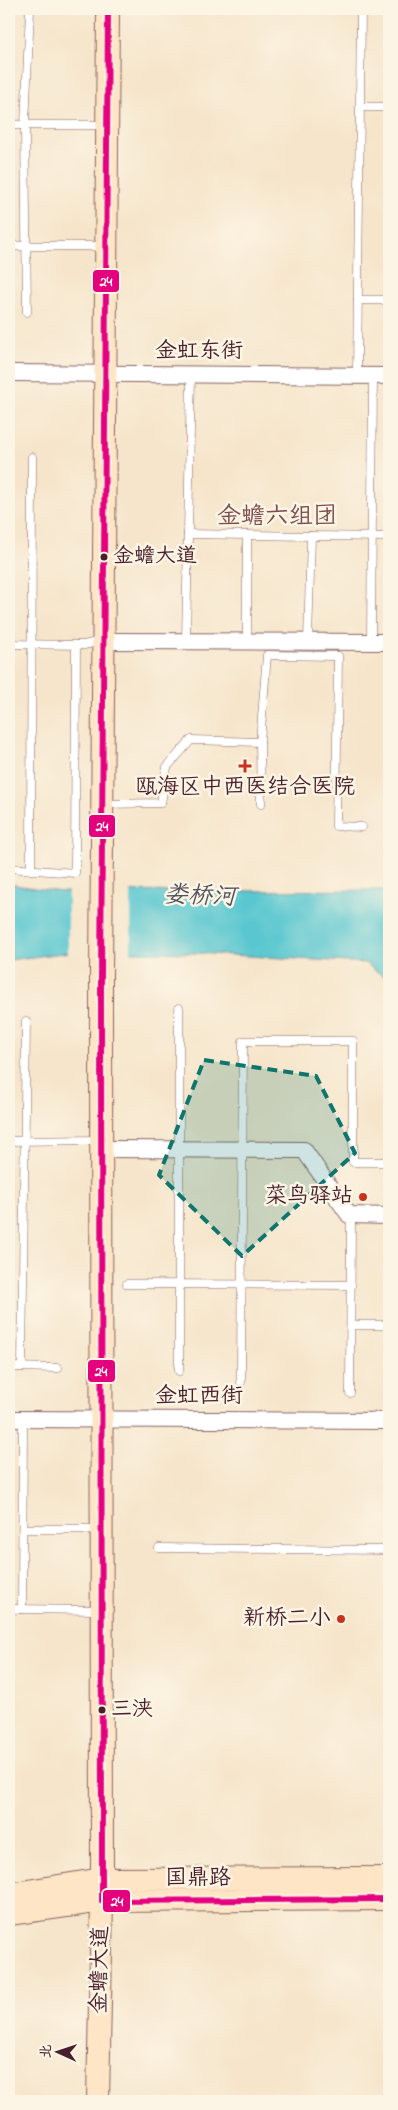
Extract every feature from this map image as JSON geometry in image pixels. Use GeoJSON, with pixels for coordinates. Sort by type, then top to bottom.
{"type":"FeatureCollection","features":[{"type":"Feature","properties":{"kind":"street","name":"金蟾大道"},"geometry":{"type":"LineString","coordinates":[[98,2101],[102,1890],[101,976],[108,9]]}},
{"type":"Feature","properties":{"kind":"street","name":"金虹东街"},"geometry":{"type":"LineString","coordinates":[[9,374],[373,376]]}},
{"type":"Feature","properties":{"kind":"street"},"geometry":{"type":"LineString","coordinates":[[104,641],[389,642]]}},
{"type":"Feature","properties":{"kind":"street"},"geometry":{"type":"LineString","coordinates":[[101,1145],[180,1150],[304,1150],[348,1215],[389,1216]]}},
{"type":"Feature","properties":{"kind":"street","name":"金虹西街"},"geometry":{"type":"LineString","coordinates":[[16,1419],[389,1421]]}},
{"type":"Feature","properties":{"kind":"street","name":"国鼎路"},"geometry":{"type":"LineString","coordinates":[[9,1894],[389,1878]]}},
{"type":"Feature","properties":{"kind":"street","name":"国鼎路"},"geometry":{"type":"LineString","coordinates":[[9,1914],[102,1890],[389,1899]]}},
{"type":"Feature","properties":{"kind":"lane"},"geometry":{"type":"LineString","coordinates":[[27,312],[25,125],[30,9]]}},
{"type":"Feature","properties":{"kind":"lane"},"geometry":{"type":"LineString","coordinates":[[361,9],[358,300],[373,376],[371,642]]}},
{"type":"Feature","properties":{"kind":"lane"},"geometry":{"type":"LineString","coordinates":[[360,107],[389,107]]}},
{"type":"Feature","properties":{"kind":"lane"},"geometry":{"type":"LineString","coordinates":[[9,125],[107,125]]}},
{"type":"Feature","properties":{"kind":"lane"},"geometry":{"type":"LineString","coordinates":[[9,246],[106,246]]}},
{"type":"Feature","properties":{"kind":"lane"},"geometry":{"type":"LineString","coordinates":[[358,300],[389,300]]}},
{"type":"Feature","properties":{"kind":"lane"},"geometry":{"type":"LineString","coordinates":[[186,641],[190,374]]}},
{"type":"Feature","properties":{"kind":"lane"},"geometry":{"type":"LineString","coordinates":[[31,870],[32,457]]}},
{"type":"Feature","properties":{"kind":"lane"},"geometry":{"type":"LineString","coordinates":[[188,534],[389,537]]}},
{"type":"Feature","properties":{"kind":"lane"},"geometry":{"type":"LineString","coordinates":[[247,535],[247,641]]}},
{"type":"Feature","properties":{"kind":"lane"},"geometry":{"type":"LineString","coordinates":[[308,641],[310,536]]}},
{"type":"Feature","properties":{"kind":"lane"},"geometry":{"type":"LineString","coordinates":[[9,644],[76,645],[104,641]]}},
{"type":"Feature","properties":{"kind":"lane"},"geometry":{"type":"LineString","coordinates":[[9,868],[75,873],[76,645]]}},
{"type":"Feature","properties":{"kind":"lane"},"geometry":{"type":"LineString","coordinates":[[261,804],[260,742],[268,656],[338,656],[336,826],[362,827]]}},
{"type":"Feature","properties":{"kind":"lane"},"geometry":{"type":"LineString","coordinates":[[102,804],[161,803],[167,767],[191,740],[260,742]]}},
{"type":"Feature","properties":{"kind":"lane"},"geometry":{"type":"LineString","coordinates":[[179,1008],[179,1371]]}},
{"type":"Feature","properties":{"kind":"lane"},"geometry":{"type":"LineString","coordinates":[[22,1367],[23,1141],[26,1020]]}},
{"type":"Feature","properties":{"kind":"lane"},"geometry":{"type":"LineString","coordinates":[[241,1382],[243,1041],[353,1041],[352,1162],[389,1162]]}},
{"type":"Feature","properties":{"kind":"lane"},"geometry":{"type":"LineString","coordinates":[[9,1141],[101,1145]]}},
{"type":"Feature","properties":{"kind":"lane"},"geometry":{"type":"LineString","coordinates":[[350,1215],[350,1393]]}},
{"type":"Feature","properties":{"kind":"lane"},"geometry":{"type":"LineString","coordinates":[[127,1284],[351,1285]]}},
{"type":"Feature","properties":{"kind":"lane"},"geometry":{"type":"LineString","coordinates":[[351,1325],[389,1325]]}},
{"type":"Feature","properties":{"kind":"lane"},"geometry":{"type":"LineString","coordinates":[[9,1367],[58,1368]]}},
{"type":"Feature","properties":{"kind":"lane"},"geometry":{"type":"LineString","coordinates":[[16,1419],[23,1529],[22,1609]]}},
{"type":"Feature","properties":{"kind":"lane"},"geometry":{"type":"LineString","coordinates":[[23,1529],[102,1529]]}},
{"type":"Feature","properties":{"kind":"lane"},"geometry":{"type":"LineString","coordinates":[[159,1548],[389,1550]]}},
{"type":"Feature","properties":{"kind":"lane"},"geometry":{"type":"LineString","coordinates":[[9,1609],[102,1610]]}},
{"type":"Feature","properties":{"kind":"highlighted area"},"geometry":{"type":"Polygon","coordinates":[[[204,1060],[316,1076],[355,1153],[242,1256],[159,1175],[204,1060]]]}},
{"type":"Feature","properties":{"kind":"water","name":"娄桥河"},"geometry":{"type":"Polygon","coordinates":[[[9,884],[61,892],[389,890],[389,980],[365,963],[197,953],[78,951],[9,960],[9,884]]]}},
{"type":"Feature","properties":{"kind":"pier"},"geometry":{"type":"Polygon","coordinates":[[[131,888],[131,954],[68,955],[68,889],[131,888]]]}},
{"type":"Feature","properties":{"kind":"transit line","name":"24"},"geometry":{"type":"LineString","coordinates":[[108,9],[101,976],[102,1901],[389,1899]]}},
{"type":"Feature","properties":{"kind":"place","name":"金蟾大道"},"geometry":{"type":"Point","coordinates":[104,557]}},
{"type":"Feature","properties":{"kind":"place","name":"瓯海区中西医结合医院"},"geometry":{"type":"Point","coordinates":[245,766]}},
{"type":"Feature","properties":{"kind":"place","name":"菜鸟驿站"},"geometry":{"type":"Point","coordinates":[363,1197]}},
{"type":"Feature","properties":{"kind":"place","name":"新桥二小"},"geometry":{"type":"Point","coordinates":[341,1619]}},
{"type":"Feature","properties":{"kind":"place","name":"三浃"},"geometry":{"type":"Point","coordinates":[102,1710]}},
{"type":"Feature","properties":{"kind":"district","name":"金蟾六组团"},"geometry":{"type":"Point","coordinates":[277,517]}}]}
